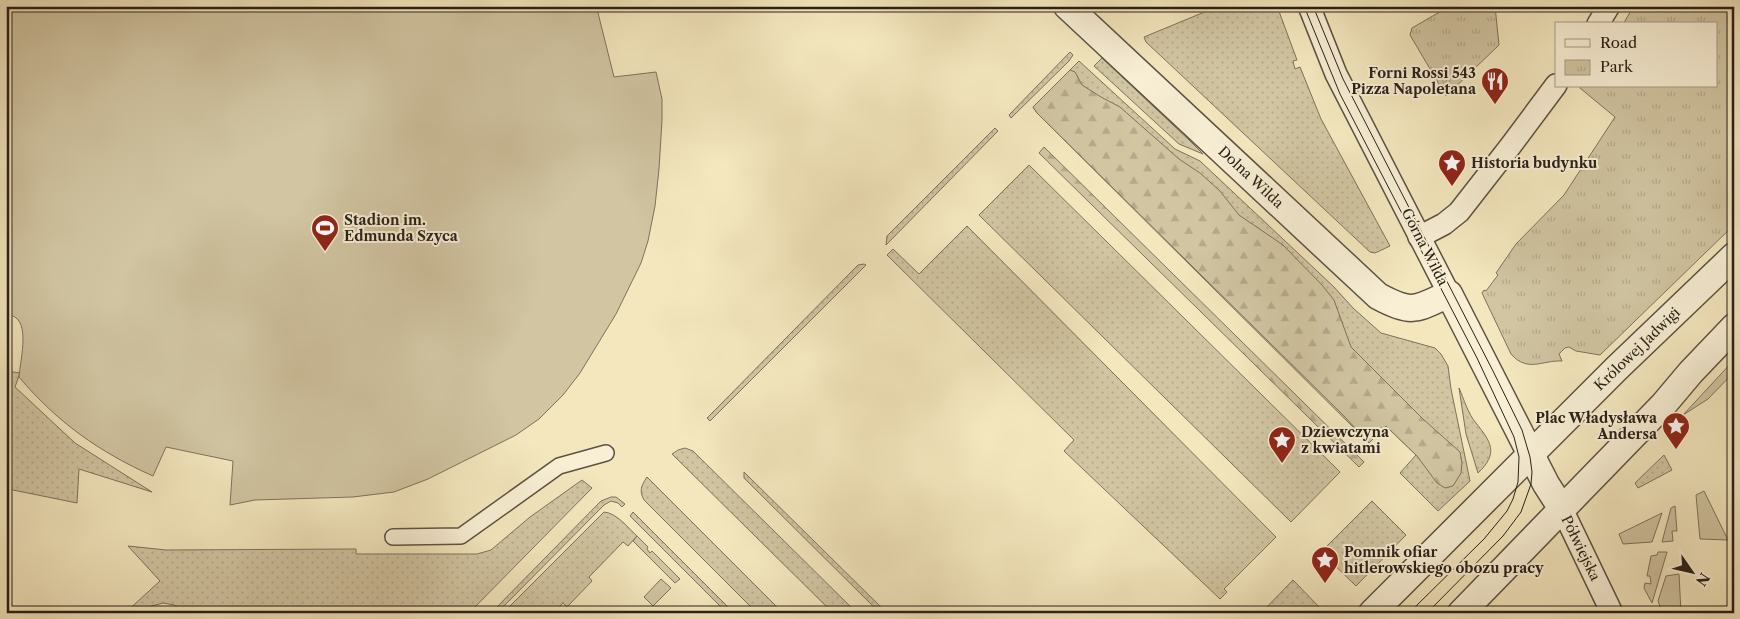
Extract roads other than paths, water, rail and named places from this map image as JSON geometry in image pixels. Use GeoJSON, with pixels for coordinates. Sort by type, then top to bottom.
{"type":"FeatureCollection","features":[{"type":"Feature","properties":{"kind":"street","name":"Dolna Wilda"},"geometry":{"type":"LineString","coordinates":[[1067,6],[1378,296],[1396,306],[1413,309],[1449,294]]}},
{"type":"Feature","properties":{"kind":"street","name":"Górna Wilda"},"geometry":{"type":"LineString","coordinates":[[1309,6],[1336,74],[1546,484]]}},
{"type":"Feature","properties":{"kind":"street"},"geometry":{"type":"LineString","coordinates":[[1599,22],[1609,6]]}},
{"type":"Feature","properties":{"kind":"street"},"geometry":{"type":"LineString","coordinates":[[1419,236],[1444,224],[1459,212],[1555,86]]}},
{"type":"Feature","properties":{"kind":"street","name":"Królowej Jadwigi"},"geometry":{"type":"LineString","coordinates":[[1372,613],[1617,368],[1734,256]]}},
{"type":"Feature","properties":{"kind":"street"},"geometry":{"type":"LineString","coordinates":[[1461,613],[1664,404],[1691,372],[1734,327]]}},
{"type":"Feature","properties":{"kind":"street"},"geometry":{"type":"LineString","coordinates":[[393,537],[461,536],[559,466],[606,453]]}},
{"type":"Feature","properties":{"kind":"street","name":"Półwiejska"},"geometry":{"type":"LineString","coordinates":[[1546,484],[1562,509],[1612,613]]}},
{"type":"Feature","properties":{"kind":"tram line"},"geometry":{"type":"LineString","coordinates":[[1304,6],[1340,94],[1477,358],[1514,437],[1519,457],[1518,482],[1507,511],[1484,539],[1409,613]]}},
{"type":"Feature","properties":{"kind":"tram line"},"geometry":{"type":"LineString","coordinates":[[1313,6],[1343,79],[1493,371],[1522,430],[1530,457],[1531,484],[1521,512],[1503,536],[1427,613]]}},
{"type":"Feature","properties":{"kind":"place","name":"Forni Rossi 543 Pizza Napoletana"},"geometry":{"type":"Point","coordinates":[1495,105]}},
{"type":"Feature","properties":{"kind":"place","name":"Historia budynku"},"geometry":{"type":"Point","coordinates":[1452,187]}},
{"type":"Feature","properties":{"kind":"place","name":"Stadion im. Edmunda Szyca"},"geometry":{"type":"Point","coordinates":[325,252]}},
{"type":"Feature","properties":{"kind":"place","name":"Plac Władysława Andersa"},"geometry":{"type":"Point","coordinates":[1676,450]}},
{"type":"Feature","properties":{"kind":"place","name":"Dziewczyna z kwiatami"},"geometry":{"type":"Point","coordinates":[1282,464]}},
{"type":"Feature","properties":{"kind":"place","name":"Pomnik ofiar hitlerowskiego obozu pracy"},"geometry":{"type":"Point","coordinates":[1325,584]}}]}
